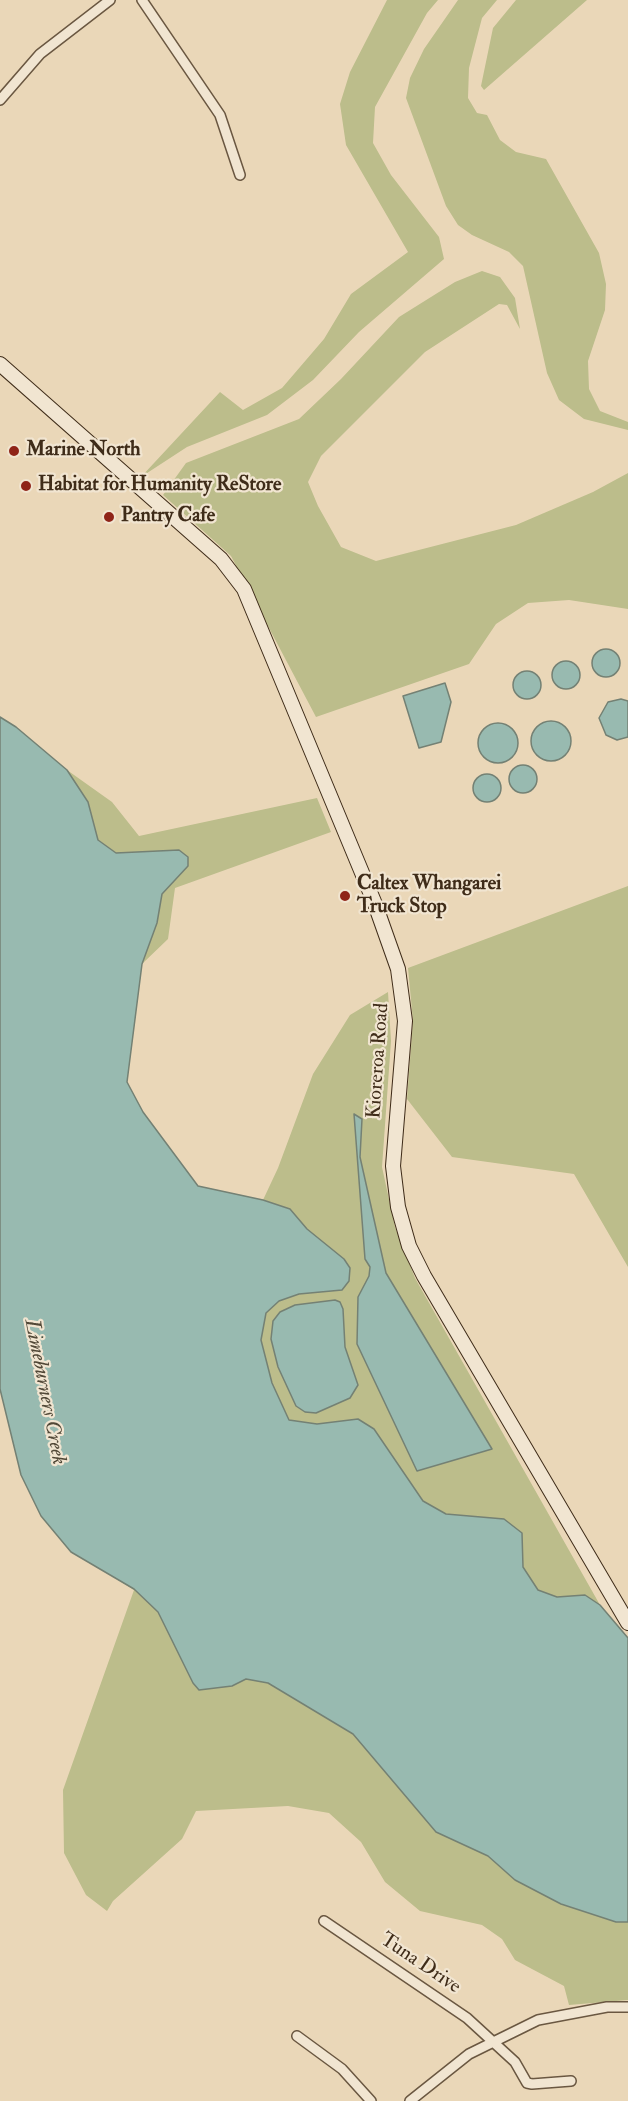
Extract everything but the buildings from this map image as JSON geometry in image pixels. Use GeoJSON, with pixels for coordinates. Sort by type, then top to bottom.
{"type":"FeatureCollection","features":[{"type":"Feature","properties":{"kind":"main road","name":"Kioreroa Road"},"geometry":{"type":"LineString","coordinates":[[0,364],[221,559],[244,589],[394,952],[403,990],[405,1021],[393,1166],[398,1207],[409,1246],[430,1286],[628,1623]]}},
{"type":"Feature","properties":{"kind":"street"},"geometry":{"type":"LineString","coordinates":[[0,100],[40,54],[110,0]]}},
{"type":"Feature","properties":{"kind":"street"},"geometry":{"type":"LineString","coordinates":[[142,0],[220,115],[240,176]]}},
{"type":"Feature","properties":{"kind":"street","name":"Tuna Drive"},"geometry":{"type":"LineString","coordinates":[[324,1921],[467,2018],[517,2064],[522,2078],[529,2084],[571,2081]]}},
{"type":"Feature","properties":{"kind":"street"},"geometry":{"type":"LineString","coordinates":[[410,2101],[469,2054],[538,2020],[607,2007],[628,2007]]}},
{"type":"Feature","properties":{"kind":"street"},"geometry":{"type":"LineString","coordinates":[[297,2036],[342,2068],[371,2101]]}},
{"type":"Feature","properties":{"kind":"green space"},"geometry":{"type":"Polygon","coordinates":[[[387,0],[438,0],[427,13],[375,107],[373,143],[391,175],[439,237],[444,259],[359,332],[313,380],[267,415],[187,447],[141,477],[220,392],[243,410],[282,388],[324,339],[351,294],[408,252],[346,145],[340,104],[350,72],[387,0]]]}},
{"type":"Feature","properties":{"kind":"green space"},"geometry":{"type":"Polygon","coordinates":[[[458,0],[497,0],[482,18],[469,68],[468,98],[477,113],[487,115],[500,140],[516,152],[546,159],[599,253],[606,284],[605,310],[588,361],[589,389],[600,411],[628,422],[628,430],[584,419],[559,400],[547,373],[523,266],[509,252],[472,235],[458,225],[446,206],[406,98],[410,78],[424,49],[458,0]]]}},
{"type":"Feature","properties":{"kind":"green space"},"geometry":{"type":"Polygon","coordinates":[[[516,0],[587,0],[484,90],[481,86],[493,28],[516,0]]]}},
{"type":"Feature","properties":{"kind":"green space"},"geometry":{"type":"Polygon","coordinates":[[[482,271],[500,277],[515,298],[520,329],[507,305],[499,304],[425,352],[321,456],[308,482],[318,506],[341,547],[376,561],[516,525],[593,492],[628,473],[628,609],[569,600],[528,603],[496,624],[469,664],[316,717],[231,556],[163,495],[186,463],[299,419],[341,379],[399,317],[455,282],[482,271]]]}},
{"type":"Feature","properties":{"kind":"green space"},"geometry":{"type":"Polygon","coordinates":[[[67,770],[112,802],[139,836],[317,798],[331,832],[175,888],[168,939],[142,964],[127,1082],[143,1112],[198,1186],[263,1200],[278,1168],[313,1074],[350,1015],[388,992],[391,1041],[382,1167],[395,1227],[415,1278],[600,1605],[628,1638],[628,1677],[31,1250],[157,923],[162,894],[188,866],[116,853],[98,840],[88,802],[67,770]]]}},
{"type":"Feature","properties":{"kind":"green space"},"geometry":{"type":"Polygon","coordinates":[[[628,886],[628,1267],[574,1174],[452,1157],[407,1099],[413,1021],[408,968],[628,886]]]}},
{"type":"Feature","properties":{"kind":"green space"},"geometry":{"type":"Polygon","coordinates":[[[112,1576],[628,1849],[628,2000],[569,2005],[564,1986],[515,1960],[502,1939],[482,1925],[420,1911],[385,1882],[361,1842],[329,1813],[288,1806],[196,1811],[182,1839],[113,1901],[107,1911],[86,1895],[64,1853],[63,1790],[134,1590],[112,1576]]]}},
{"type":"Feature","properties":{"kind":"water"},"geometry":{"type":"Polygon","coordinates":[[[606,649],[616,653],[620,663],[616,673],[606,677],[596,673],[592,663],[596,653],[606,649]]]}},
{"type":"Feature","properties":{"kind":"water"},"geometry":{"type":"Polygon","coordinates":[[[566,661],[576,665],[580,675],[576,685],[566,689],[556,685],[552,675],[556,665],[566,661]]]}},
{"type":"Feature","properties":{"kind":"water"},"geometry":{"type":"Polygon","coordinates":[[[527,671],[537,675],[541,685],[537,695],[527,699],[517,695],[513,685],[517,675],[527,671]]]}},
{"type":"Feature","properties":{"kind":"water"},"geometry":{"type":"Polygon","coordinates":[[[445,683],[451,702],[441,742],[419,748],[403,696],[445,683]]]}},
{"type":"Feature","properties":{"kind":"water"},"geometry":{"type":"Polygon","coordinates":[[[621,699],[628,701],[628,737],[617,740],[606,735],[599,718],[608,702],[621,699]]]}},
{"type":"Feature","properties":{"kind":"water","name":"Limeburners Creek"},"geometry":{"type":"Polygon","coordinates":[[[0,717],[16,727],[67,770],[88,802],[98,840],[116,853],[179,850],[188,857],[188,866],[162,894],[157,923],[142,964],[127,1082],[143,1112],[198,1186],[263,1200],[290,1209],[307,1229],[344,1259],[350,1268],[349,1281],[342,1290],[299,1294],[279,1301],[266,1313],[261,1340],[272,1383],[289,1420],[317,1424],[358,1419],[374,1429],[423,1501],[446,1514],[504,1519],[522,1533],[523,1567],[538,1590],[557,1597],[585,1595],[600,1605],[628,1638],[628,1922],[616,1922],[561,1904],[515,1880],[488,1856],[436,1832],[353,1734],[268,1683],[246,1679],[232,1686],[199,1690],[193,1683],[158,1612],[134,1589],[71,1552],[41,1516],[21,1475],[0,1389],[0,717]]]}},
{"type":"Feature","properties":{"kind":"water"},"geometry":{"type":"Polygon","coordinates":[[[551,721],[559,722],[565,727],[570,733],[570,749],[565,755],[559,760],[551,761],[543,760],[537,755],[532,749],[531,741],[532,733],[537,727],[543,722],[551,721]]]}},
{"type":"Feature","properties":{"kind":"water"},"geometry":{"type":"Polygon","coordinates":[[[498,723],[506,724],[512,729],[517,735],[517,751],[512,757],[506,762],[498,763],[490,762],[484,757],[479,751],[478,743],[479,735],[484,729],[490,724],[498,723]]]}},
{"type":"Feature","properties":{"kind":"water"},"geometry":{"type":"Polygon","coordinates":[[[523,765],[533,769],[537,779],[533,789],[523,793],[513,789],[509,779],[513,769],[523,765]]]}},
{"type":"Feature","properties":{"kind":"water"},"geometry":{"type":"Polygon","coordinates":[[[487,774],[497,778],[501,788],[497,798],[487,802],[477,798],[473,788],[477,778],[487,774]]]}},
{"type":"Feature","properties":{"kind":"water"},"geometry":{"type":"Polygon","coordinates":[[[354,1114],[362,1119],[360,1157],[386,1273],[492,1449],[417,1471],[357,1344],[358,1297],[369,1276],[370,1267],[365,1259],[354,1114]]]}},
{"type":"Feature","properties":{"kind":"water"},"geometry":{"type":"Polygon","coordinates":[[[335,1300],[340,1302],[343,1309],[345,1347],[358,1385],[350,1398],[316,1413],[305,1412],[296,1406],[278,1367],[271,1339],[273,1321],[280,1312],[295,1305],[335,1300]]]}},
{"type":"Feature","properties":{"kind":"place","name":"Marine North"},"geometry":{"type":"Point","coordinates":[14,451]}},
{"type":"Feature","properties":{"kind":"place","name":"Habitat for Humanity ReStore"},"geometry":{"type":"Point","coordinates":[26,486]}},
{"type":"Feature","properties":{"kind":"place","name":"Pantry Cafe"},"geometry":{"type":"Point","coordinates":[109,517]}},
{"type":"Feature","properties":{"kind":"place","name":"Caltex Whangarei Truck Stop"},"geometry":{"type":"Point","coordinates":[345,896]}}]}
